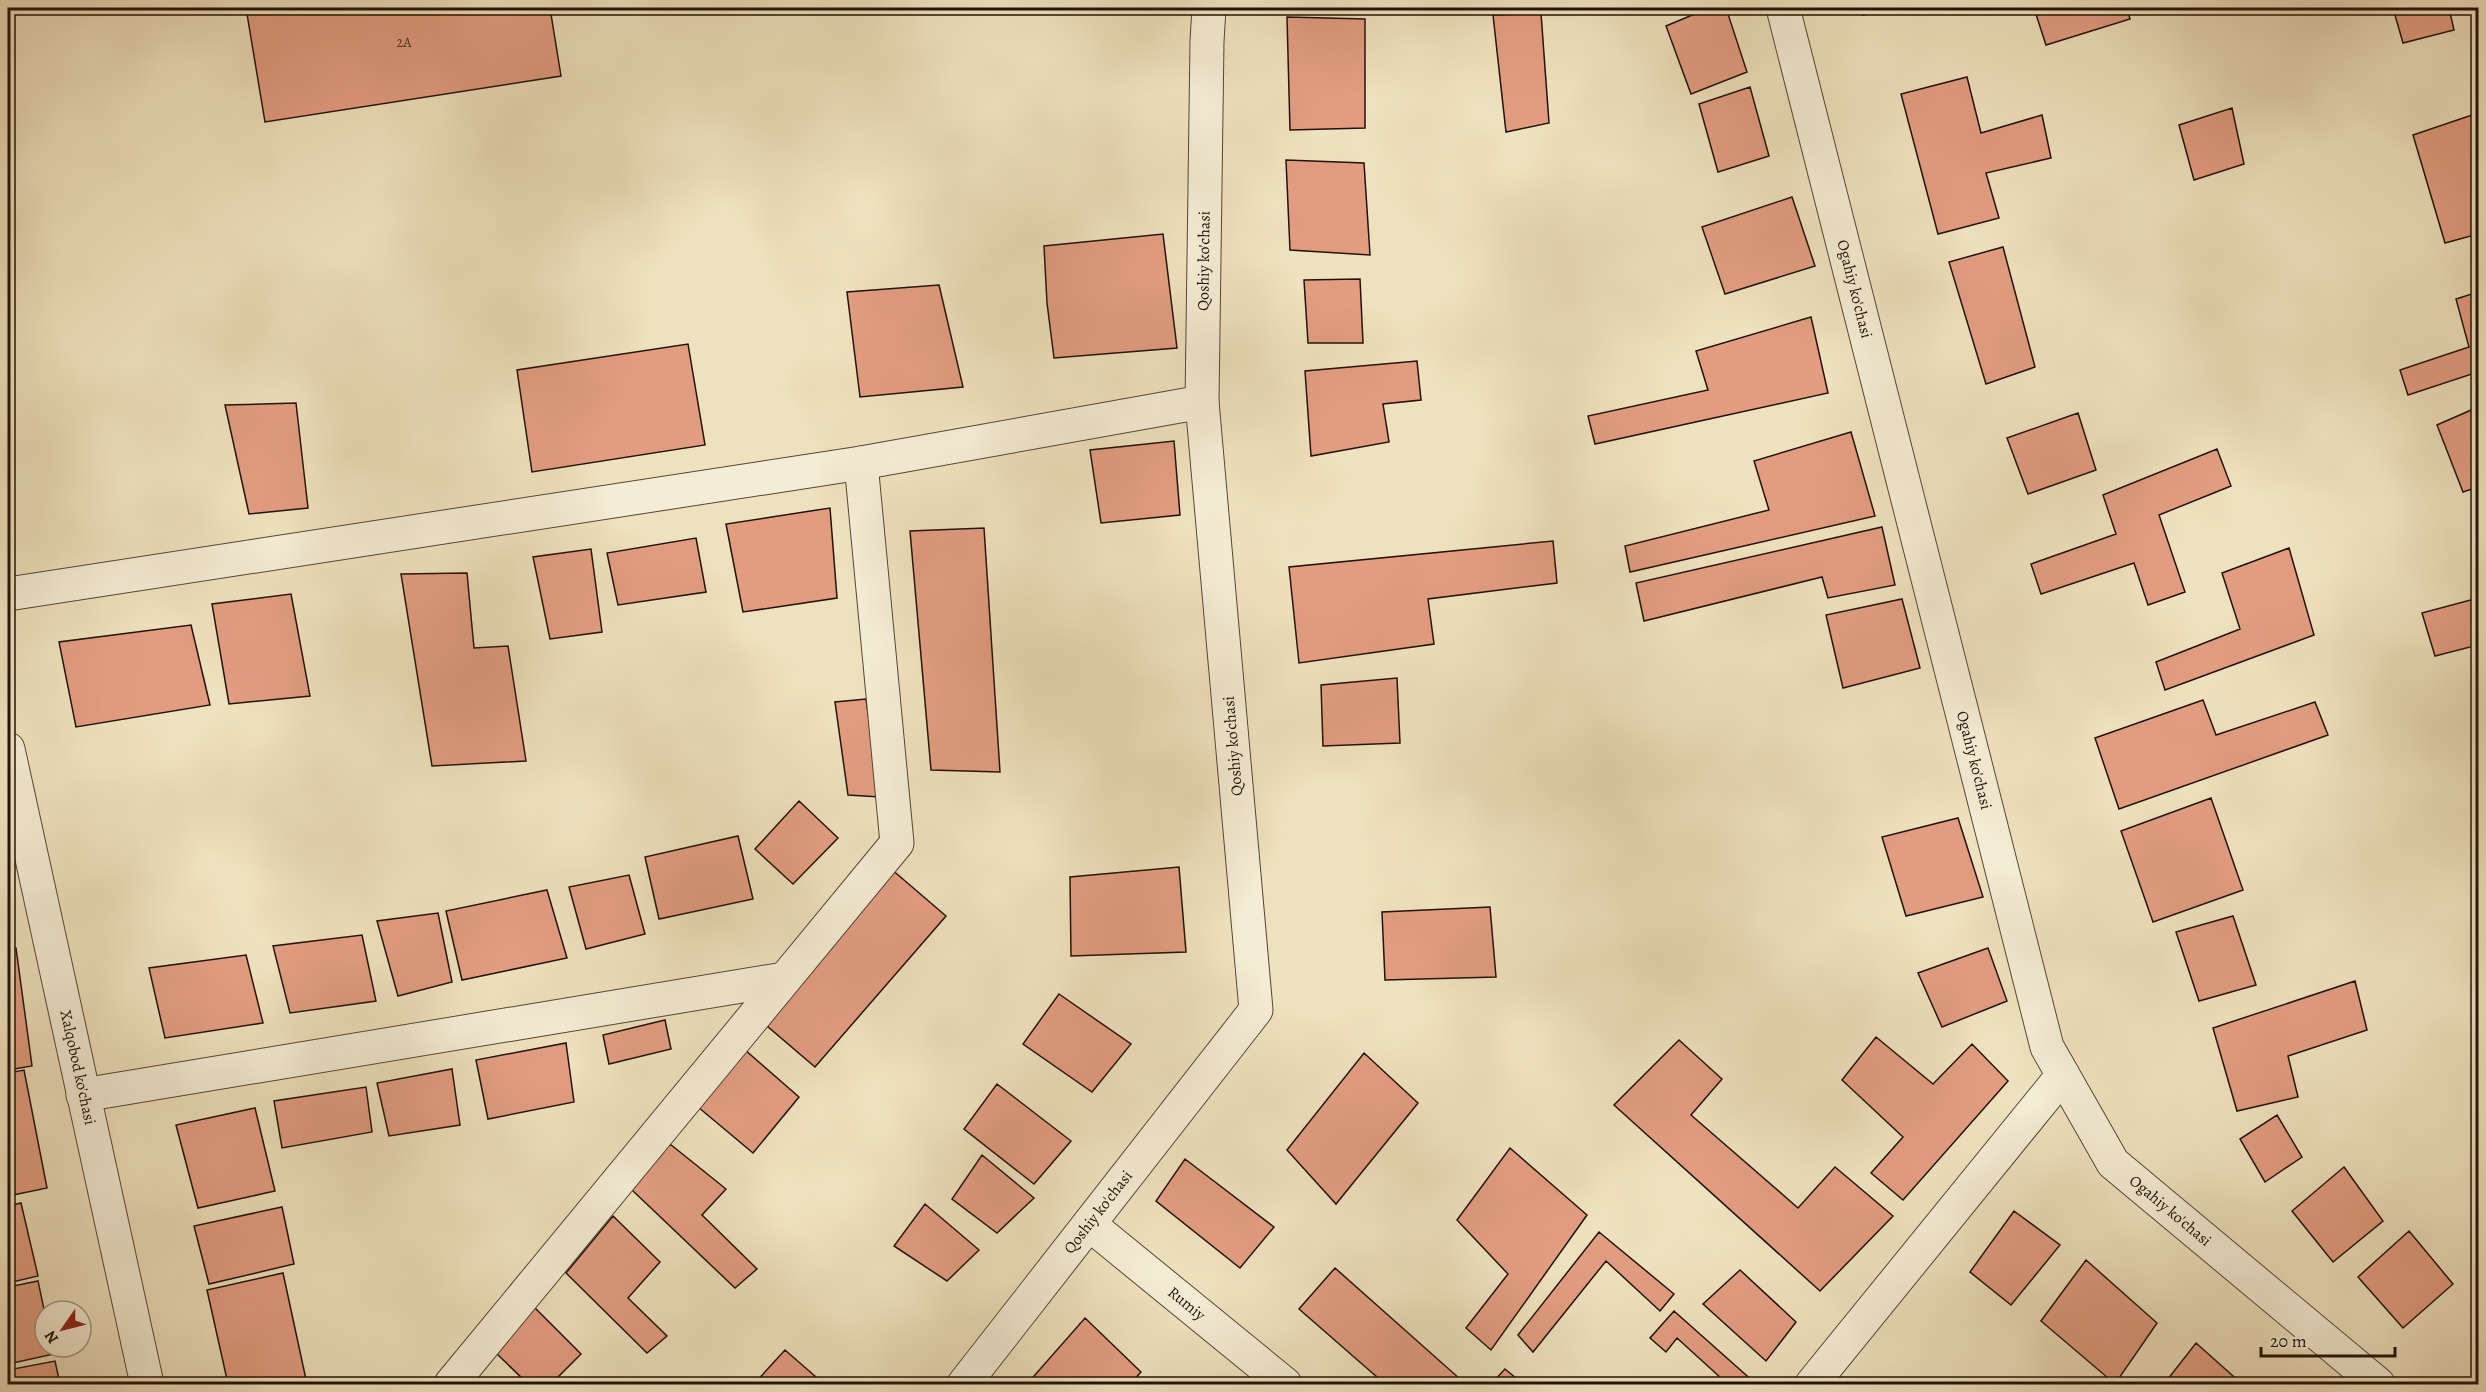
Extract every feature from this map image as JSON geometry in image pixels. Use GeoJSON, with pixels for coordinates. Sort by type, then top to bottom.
{"type":"FeatureCollection","features":[{"type":"Feature","properties":{"kind":"street","name":"Qoshiy ko'chasi"},"geometry":{"type":"LineString","coordinates":[[964,1384],[1256,1010],[1202,402],[1209,8]]}},
{"type":"Feature","properties":{"kind":"street","name":"Ogahiy ko'chasi"},"geometry":{"type":"LineString","coordinates":[[1783,8],[2047,1047],[2113,1163],[2378,1384]]}},
{"type":"Feature","properties":{"kind":"street"},"geometry":{"type":"LineString","coordinates":[[8,594],[861,463],[1202,402]]}},
{"type":"Feature","properties":{"kind":"street"},"geometry":{"type":"LineString","coordinates":[[451,1384],[897,843],[861,463]]}},
{"type":"Feature","properties":{"kind":"street","name":"Xalqobod ko'chasi"},"geometry":{"type":"LineString","coordinates":[[8,749],[147,1384]]}},
{"type":"Feature","properties":{"kind":"street"},"geometry":{"type":"LineString","coordinates":[[84,1095],[784,979]]}},
{"type":"Feature","properties":{"kind":"street"},"geometry":{"type":"LineString","coordinates":[[1812,1384],[2062,1075]]}},
{"type":"Feature","properties":{"kind":"street","name":"Rumiy"},"geometry":{"type":"LineString","coordinates":[[1089,1224],[1285,1384]]}},
{"type":"Feature","properties":{"kind":"building"},"geometry":{"type":"Polygon","coordinates":[[[246,8],[550,8],[561,76],[265,122],[246,8]]]}},
{"type":"Feature","properties":{"kind":"building"},"geometry":{"type":"Polygon","coordinates":[[[1709,8],[1726,8],[1747,72],[1691,94],[1666,26],[1709,8]]]}},
{"type":"Feature","properties":{"kind":"building"},"geometry":{"type":"Polygon","coordinates":[[[1861,8],[1892,8],[1863,15],[1861,8]]]}},
{"type":"Feature","properties":{"kind":"building"},"geometry":{"type":"Polygon","coordinates":[[[2034,8],[2127,8],[2130,19],[2046,45],[2034,8]]]}},
{"type":"Feature","properties":{"kind":"building"},"geometry":{"type":"Polygon","coordinates":[[[2393,8],[2449,8],[2454,30],[2403,43],[2393,8]]]}},
{"type":"Feature","properties":{"kind":"building"},"geometry":{"type":"Polygon","coordinates":[[[1541,13],[1549,123],[1506,132],[1493,15],[1541,13]]]}},
{"type":"Feature","properties":{"kind":"building"},"geometry":{"type":"Polygon","coordinates":[[[1287,17],[1365,19],[1365,128],[1290,130],[1287,17]]]}},
{"type":"Feature","properties":{"kind":"building"},"geometry":{"type":"Polygon","coordinates":[[[1967,77],[1981,133],[2042,115],[2051,158],[1986,173],[1999,218],[1938,234],[1901,94],[1967,77]]]}},
{"type":"Feature","properties":{"kind":"building"},"geometry":{"type":"Polygon","coordinates":[[[1750,87],[1769,156],[1718,172],[1699,104],[1750,87]]]}},
{"type":"Feature","properties":{"kind":"building"},"geometry":{"type":"Polygon","coordinates":[[[2232,108],[2244,164],[2194,180],[2179,125],[2232,108]]]}},
{"type":"Feature","properties":{"kind":"building"},"geometry":{"type":"Polygon","coordinates":[[[2475,114],[2478,127],[2478,234],[2445,243],[2413,135],[2475,114]]]}},
{"type":"Feature","properties":{"kind":"building"},"geometry":{"type":"Polygon","coordinates":[[[1286,160],[1364,163],[1370,255],[1290,250],[1286,160]]]}},
{"type":"Feature","properties":{"kind":"building"},"geometry":{"type":"Polygon","coordinates":[[[1792,197],[1815,266],[1725,294],[1702,227],[1792,197]]]}},
{"type":"Feature","properties":{"kind":"building"},"geometry":{"type":"Polygon","coordinates":[[[1163,234],[1177,348],[1054,358],[1047,303],[1044,246],[1163,234]]]}},
{"type":"Feature","properties":{"kind":"building"},"geometry":{"type":"Polygon","coordinates":[[[2003,247],[2035,367],[1986,384],[1949,262],[2003,247]]]}},
{"type":"Feature","properties":{"kind":"building"},"geometry":{"type":"Polygon","coordinates":[[[1360,279],[1363,343],[1308,343],[1304,280],[1360,279]]]}},
{"type":"Feature","properties":{"kind":"building"},"geometry":{"type":"Polygon","coordinates":[[[939,285],[963,387],[860,397],[847,292],[939,285]]]}},
{"type":"Feature","properties":{"kind":"building"},"geometry":{"type":"Polygon","coordinates":[[[2478,292],[2478,372],[2408,395],[2400,370],[2469,347],[2456,299],[2478,292]]]}},
{"type":"Feature","properties":{"kind":"building"},"geometry":{"type":"Polygon","coordinates":[[[1811,317],[1828,393],[1595,444],[1588,416],[1708,390],[1696,351],[1811,317]]]}},
{"type":"Feature","properties":{"kind":"building"},"geometry":{"type":"Polygon","coordinates":[[[688,344],[705,445],[532,472],[517,370],[688,344]]]}},
{"type":"Feature","properties":{"kind":"building"},"geometry":{"type":"Polygon","coordinates":[[[1417,361],[1421,400],[1383,404],[1389,442],[1311,456],[1305,371],[1417,361]]]}},
{"type":"Feature","properties":{"kind":"building"},"geometry":{"type":"Polygon","coordinates":[[[296,403],[308,508],[249,514],[225,405],[296,403]]]}},
{"type":"Feature","properties":{"kind":"building"},"geometry":{"type":"Polygon","coordinates":[[[2478,407],[2478,487],[2463,492],[2437,425],[2478,407]]]}},
{"type":"Feature","properties":{"kind":"building"},"geometry":{"type":"Polygon","coordinates":[[[2078,413],[2096,470],[2028,494],[2007,438],[2078,413]]]}},
{"type":"Feature","properties":{"kind":"building"},"geometry":{"type":"Polygon","coordinates":[[[1851,432],[1875,516],[1630,572],[1625,546],[1769,510],[1754,461],[1851,432]]]}},
{"type":"Feature","properties":{"kind":"building"},"geometry":{"type":"Polygon","coordinates":[[[1174,441],[1180,515],[1101,523],[1090,450],[1174,441]]]}},
{"type":"Feature","properties":{"kind":"building"},"geometry":{"type":"Polygon","coordinates":[[[2217,449],[2231,486],[2159,515],[2185,592],[2148,605],[2134,563],[2041,594],[2031,564],[2116,534],[2103,495],[2217,449]]]}},
{"type":"Feature","properties":{"kind":"building"},"geometry":{"type":"Polygon","coordinates":[[[830,508],[837,598],[743,612],[726,524],[830,508]]]}},
{"type":"Feature","properties":{"kind":"building"},"geometry":{"type":"Polygon","coordinates":[[[1882,527],[1895,585],[1828,598],[1822,577],[1644,621],[1636,583],[1882,527]]]}},
{"type":"Feature","properties":{"kind":"building"},"geometry":{"type":"Polygon","coordinates":[[[984,528],[1000,772],[931,770],[910,531],[984,528]]]}},
{"type":"Feature","properties":{"kind":"building"},"geometry":{"type":"Polygon","coordinates":[[[696,538],[706,592],[618,605],[607,553],[696,538]]]}},
{"type":"Feature","properties":{"kind":"building"},"geometry":{"type":"Polygon","coordinates":[[[1553,541],[1557,583],[1428,599],[1434,644],[1299,663],[1289,567],[1553,541]]]}},
{"type":"Feature","properties":{"kind":"building"},"geometry":{"type":"Polygon","coordinates":[[[2289,548],[2314,635],[2165,690],[2156,662],[2240,629],[2222,573],[2289,548]]]}},
{"type":"Feature","properties":{"kind":"building"},"geometry":{"type":"Polygon","coordinates":[[[591,549],[602,632],[550,639],[533,557],[591,549]]]}},
{"type":"Feature","properties":{"kind":"building"},"geometry":{"type":"Polygon","coordinates":[[[467,573],[474,648],[508,646],[526,761],[432,766],[401,574],[467,573]]]}},
{"type":"Feature","properties":{"kind":"building"},"geometry":{"type":"Polygon","coordinates":[[[291,594],[310,696],[229,704],[212,604],[291,594]]]}},
{"type":"Feature","properties":{"kind":"building"},"geometry":{"type":"Polygon","coordinates":[[[2478,598],[2478,645],[2435,656],[2422,613],[2478,598]]]}},
{"type":"Feature","properties":{"kind":"building"},"geometry":{"type":"Polygon","coordinates":[[[1902,599],[1920,668],[1843,688],[1826,615],[1902,599]]]}},
{"type":"Feature","properties":{"kind":"building"},"geometry":{"type":"Polygon","coordinates":[[[191,625],[210,705],[76,727],[59,642],[191,625]]]}},
{"type":"Feature","properties":{"kind":"building"},"geometry":{"type":"Polygon","coordinates":[[[1397,678],[1400,743],[1323,746],[1321,685],[1397,678]]]}},
{"type":"Feature","properties":{"kind":"building"},"geometry":{"type":"Polygon","coordinates":[[[866,699],[880,797],[848,795],[835,702],[866,699]]]}},
{"type":"Feature","properties":{"kind":"building"},"geometry":{"type":"Polygon","coordinates":[[[2203,700],[2216,735],[2315,702],[2328,735],[2119,809],[2095,738],[2203,700]]]}},
{"type":"Feature","properties":{"kind":"building"},"geometry":{"type":"Polygon","coordinates":[[[2211,798],[2243,890],[2153,922],[2121,831],[2211,798]]]}},
{"type":"Feature","properties":{"kind":"building"},"geometry":{"type":"Polygon","coordinates":[[[799,801],[838,838],[793,884],[755,849],[799,801]]]}},
{"type":"Feature","properties":{"kind":"building"},"geometry":{"type":"Polygon","coordinates":[[[1958,818],[1983,897],[1906,916],[1882,837],[1958,818]]]}},
{"type":"Feature","properties":{"kind":"building"},"geometry":{"type":"Polygon","coordinates":[[[738,836],[753,899],[659,919],[645,857],[738,836]]]}},
{"type":"Feature","properties":{"kind":"building"},"geometry":{"type":"Polygon","coordinates":[[[1179,867],[1186,952],[1071,956],[1070,877],[1179,867]]]}},
{"type":"Feature","properties":{"kind":"building"},"geometry":{"type":"Polygon","coordinates":[[[890,868],[946,916],[815,1067],[760,1020],[890,868]]]}},
{"type":"Feature","properties":{"kind":"building"},"geometry":{"type":"Polygon","coordinates":[[[629,875],[645,934],[586,949],[569,887],[629,875]]]}},
{"type":"Feature","properties":{"kind":"building"},"geometry":{"type":"Polygon","coordinates":[[[547,890],[567,958],[462,980],[446,911],[547,890]]]}},
{"type":"Feature","properties":{"kind":"building"},"geometry":{"type":"Polygon","coordinates":[[[1490,907],[1496,977],[1385,980],[1382,912],[1490,907]]]}},
{"type":"Feature","properties":{"kind":"building"},"geometry":{"type":"Polygon","coordinates":[[[438,913],[452,982],[398,996],[377,921],[438,913]]]}},
{"type":"Feature","properties":{"kind":"building"},"geometry":{"type":"Polygon","coordinates":[[[8,916],[13,941],[8,942],[8,916]]]}},
{"type":"Feature","properties":{"kind":"building"},"geometry":{"type":"Polygon","coordinates":[[[2233,916],[2256,985],[2199,1001],[2176,932],[2233,916]]]}},
{"type":"Feature","properties":{"kind":"building"},"geometry":{"type":"Polygon","coordinates":[[[362,935],[376,1001],[290,1013],[273,946],[362,935]]]}},
{"type":"Feature","properties":{"kind":"building"},"geometry":{"type":"Polygon","coordinates":[[[16,948],[32,1066],[8,1070],[8,949],[16,948]]]}},
{"type":"Feature","properties":{"kind":"building"},"geometry":{"type":"Polygon","coordinates":[[[1988,948],[2007,1001],[1942,1027],[1918,973],[1988,948]]]}},
{"type":"Feature","properties":{"kind":"building"},"geometry":{"type":"Polygon","coordinates":[[[246,955],[263,1023],[165,1038],[149,968],[246,955]]]}},
{"type":"Feature","properties":{"kind":"building"},"geometry":{"type":"Polygon","coordinates":[[[2355,981],[2367,1030],[2288,1056],[2298,1097],[2237,1111],[2213,1028],[2355,981]]]}},
{"type":"Feature","properties":{"kind":"building"},"geometry":{"type":"Polygon","coordinates":[[[1059,994],[1131,1044],[1092,1092],[1023,1044],[1059,994]]]}},
{"type":"Feature","properties":{"kind":"building"},"geometry":{"type":"Polygon","coordinates":[[[665,1020],[671,1049],[609,1064],[603,1035],[665,1020]]]}},
{"type":"Feature","properties":{"kind":"building"},"geometry":{"type":"Polygon","coordinates":[[[1876,1037],[1933,1084],[1972,1044],[2008,1081],[1903,1200],[1871,1173],[1903,1137],[1842,1080],[1876,1037]]]}},
{"type":"Feature","properties":{"kind":"building"},"geometry":{"type":"Polygon","coordinates":[[[1679,1040],[1722,1079],[1691,1115],[1798,1208],[1835,1167],[1893,1216],[1820,1291],[1614,1105],[1679,1040]]]}},
{"type":"Feature","properties":{"kind":"building"},"geometry":{"type":"Polygon","coordinates":[[[566,1043],[574,1102],[488,1119],[476,1060],[566,1043]]]}},
{"type":"Feature","properties":{"kind":"building"},"geometry":{"type":"Polygon","coordinates":[[[744,1049],[799,1097],[753,1153],[698,1107],[744,1049]]]}},
{"type":"Feature","properties":{"kind":"building"},"geometry":{"type":"Polygon","coordinates":[[[1364,1053],[1418,1103],[1336,1204],[1287,1150],[1364,1053]]]}},
{"type":"Feature","properties":{"kind":"building"},"geometry":{"type":"Polygon","coordinates":[[[452,1069],[460,1125],[389,1136],[377,1083],[452,1069]]]}},
{"type":"Feature","properties":{"kind":"building"},"geometry":{"type":"Polygon","coordinates":[[[24,1070],[47,1188],[8,1196],[8,1073],[24,1070]]]}},
{"type":"Feature","properties":{"kind":"building"},"geometry":{"type":"Polygon","coordinates":[[[997,1084],[1071,1141],[1034,1184],[964,1129],[997,1084]]]}},
{"type":"Feature","properties":{"kind":"building"},"geometry":{"type":"Polygon","coordinates":[[[366,1087],[372,1132],[282,1148],[274,1101],[366,1087]]]}},
{"type":"Feature","properties":{"kind":"building"},"geometry":{"type":"Polygon","coordinates":[[[255,1108],[275,1191],[198,1208],[176,1125],[255,1108]]]}},
{"type":"Feature","properties":{"kind":"building"},"geometry":{"type":"Polygon","coordinates":[[[2277,1115],[2302,1157],[2265,1182],[2240,1139],[2277,1115]]]}},
{"type":"Feature","properties":{"kind":"building"},"geometry":{"type":"Polygon","coordinates":[[[670,1144],[726,1189],[702,1215],[757,1269],[735,1288],[632,1190],[670,1144]]]}},
{"type":"Feature","properties":{"kind":"building"},"geometry":{"type":"Polygon","coordinates":[[[1510,1148],[1587,1215],[1491,1350],[1466,1328],[1508,1274],[1457,1220],[1510,1148]]]}},
{"type":"Feature","properties":{"kind":"building"},"geometry":{"type":"Polygon","coordinates":[[[982,1155],[1034,1198],[997,1233],[952,1199],[982,1155]]]}},
{"type":"Feature","properties":{"kind":"building"},"geometry":{"type":"Polygon","coordinates":[[[1185,1159],[1274,1227],[1240,1268],[1156,1201],[1185,1159]]]}},
{"type":"Feature","properties":{"kind":"building"},"geometry":{"type":"Polygon","coordinates":[[[2344,1167],[2383,1221],[2333,1262],[2292,1211],[2344,1167]]]}},
{"type":"Feature","properties":{"kind":"building"},"geometry":{"type":"Polygon","coordinates":[[[21,1203],[38,1276],[8,1283],[8,1206],[21,1203]]]}},
{"type":"Feature","properties":{"kind":"building"},"geometry":{"type":"Polygon","coordinates":[[[925,1204],[979,1250],[947,1281],[894,1246],[925,1204]]]}},
{"type":"Feature","properties":{"kind":"building"},"geometry":{"type":"Polygon","coordinates":[[[282,1207],[294,1264],[209,1284],[194,1226],[282,1207]]]}},
{"type":"Feature","properties":{"kind":"building"},"geometry":{"type":"Polygon","coordinates":[[[2014,1211],[2060,1245],[2011,1305],[1970,1272],[2014,1211]]]}},
{"type":"Feature","properties":{"kind":"building"},"geometry":{"type":"Polygon","coordinates":[[[613,1216],[660,1262],[628,1298],[667,1336],[647,1353],[566,1273],[613,1216]]]}},
{"type":"Feature","properties":{"kind":"building"},"geometry":{"type":"Polygon","coordinates":[[[2409,1231],[2453,1284],[2403,1328],[2358,1277],[2409,1231]]]}},
{"type":"Feature","properties":{"kind":"building"},"geometry":{"type":"Polygon","coordinates":[[[1599,1232],[1674,1294],[1660,1311],[1606,1261],[1533,1352],[1518,1335],[1599,1232]]]}},
{"type":"Feature","properties":{"kind":"building"},"geometry":{"type":"Polygon","coordinates":[[[2086,1260],[2157,1323],[2115,1384],[2041,1321],[2086,1260]]]}},
{"type":"Feature","properties":{"kind":"building"},"geometry":{"type":"Polygon","coordinates":[[[1335,1268],[1460,1379],[1456,1384],[1385,1384],[1299,1309],[1335,1268]]]}},
{"type":"Feature","properties":{"kind":"building"},"geometry":{"type":"Polygon","coordinates":[[[1740,1270],[1796,1322],[1766,1361],[1703,1304],[1740,1270]]]}},
{"type":"Feature","properties":{"kind":"building"},"geometry":{"type":"Polygon","coordinates":[[[283,1273],[307,1384],[228,1384],[207,1290],[283,1273]]]}},
{"type":"Feature","properties":{"kind":"building"},"geometry":{"type":"Polygon","coordinates":[[[38,1281],[42,1299],[33,1299],[33,1359],[8,1364],[8,1287],[38,1281]]]}},
{"type":"Feature","properties":{"kind":"building"},"geometry":{"type":"Polygon","coordinates":[[[534,1307],[581,1354],[551,1384],[528,1384],[496,1353],[534,1307]]]}},
{"type":"Feature","properties":{"kind":"building"},"geometry":{"type":"Polygon","coordinates":[[[1674,1311],[1755,1383],[1718,1384],[1722,1379],[1677,1338],[1666,1352],[1650,1338],[1674,1311]]]}},
{"type":"Feature","properties":{"kind":"building"},"geometry":{"type":"Polygon","coordinates":[[[1085,1318],[1141,1372],[1130,1384],[1027,1384],[1085,1318]]]}},
{"type":"Feature","properties":{"kind":"building"},"geometry":{"type":"Polygon","coordinates":[[[2196,1343],[2242,1384],[2164,1384],[2196,1343]]]}},
{"type":"Feature","properties":{"kind":"building"},"geometry":{"type":"Polygon","coordinates":[[[785,1350],[824,1384],[754,1384],[785,1350]]]}},
{"type":"Feature","properties":{"kind":"building"},"geometry":{"type":"Polygon","coordinates":[[[55,1361],[60,1384],[8,1384],[8,1370],[55,1361]]]}},
{"type":"Feature","properties":{"kind":"building"},"geometry":{"type":"Polygon","coordinates":[[[1505,1369],[1523,1384],[1491,1384],[1505,1369]]]}}]}
